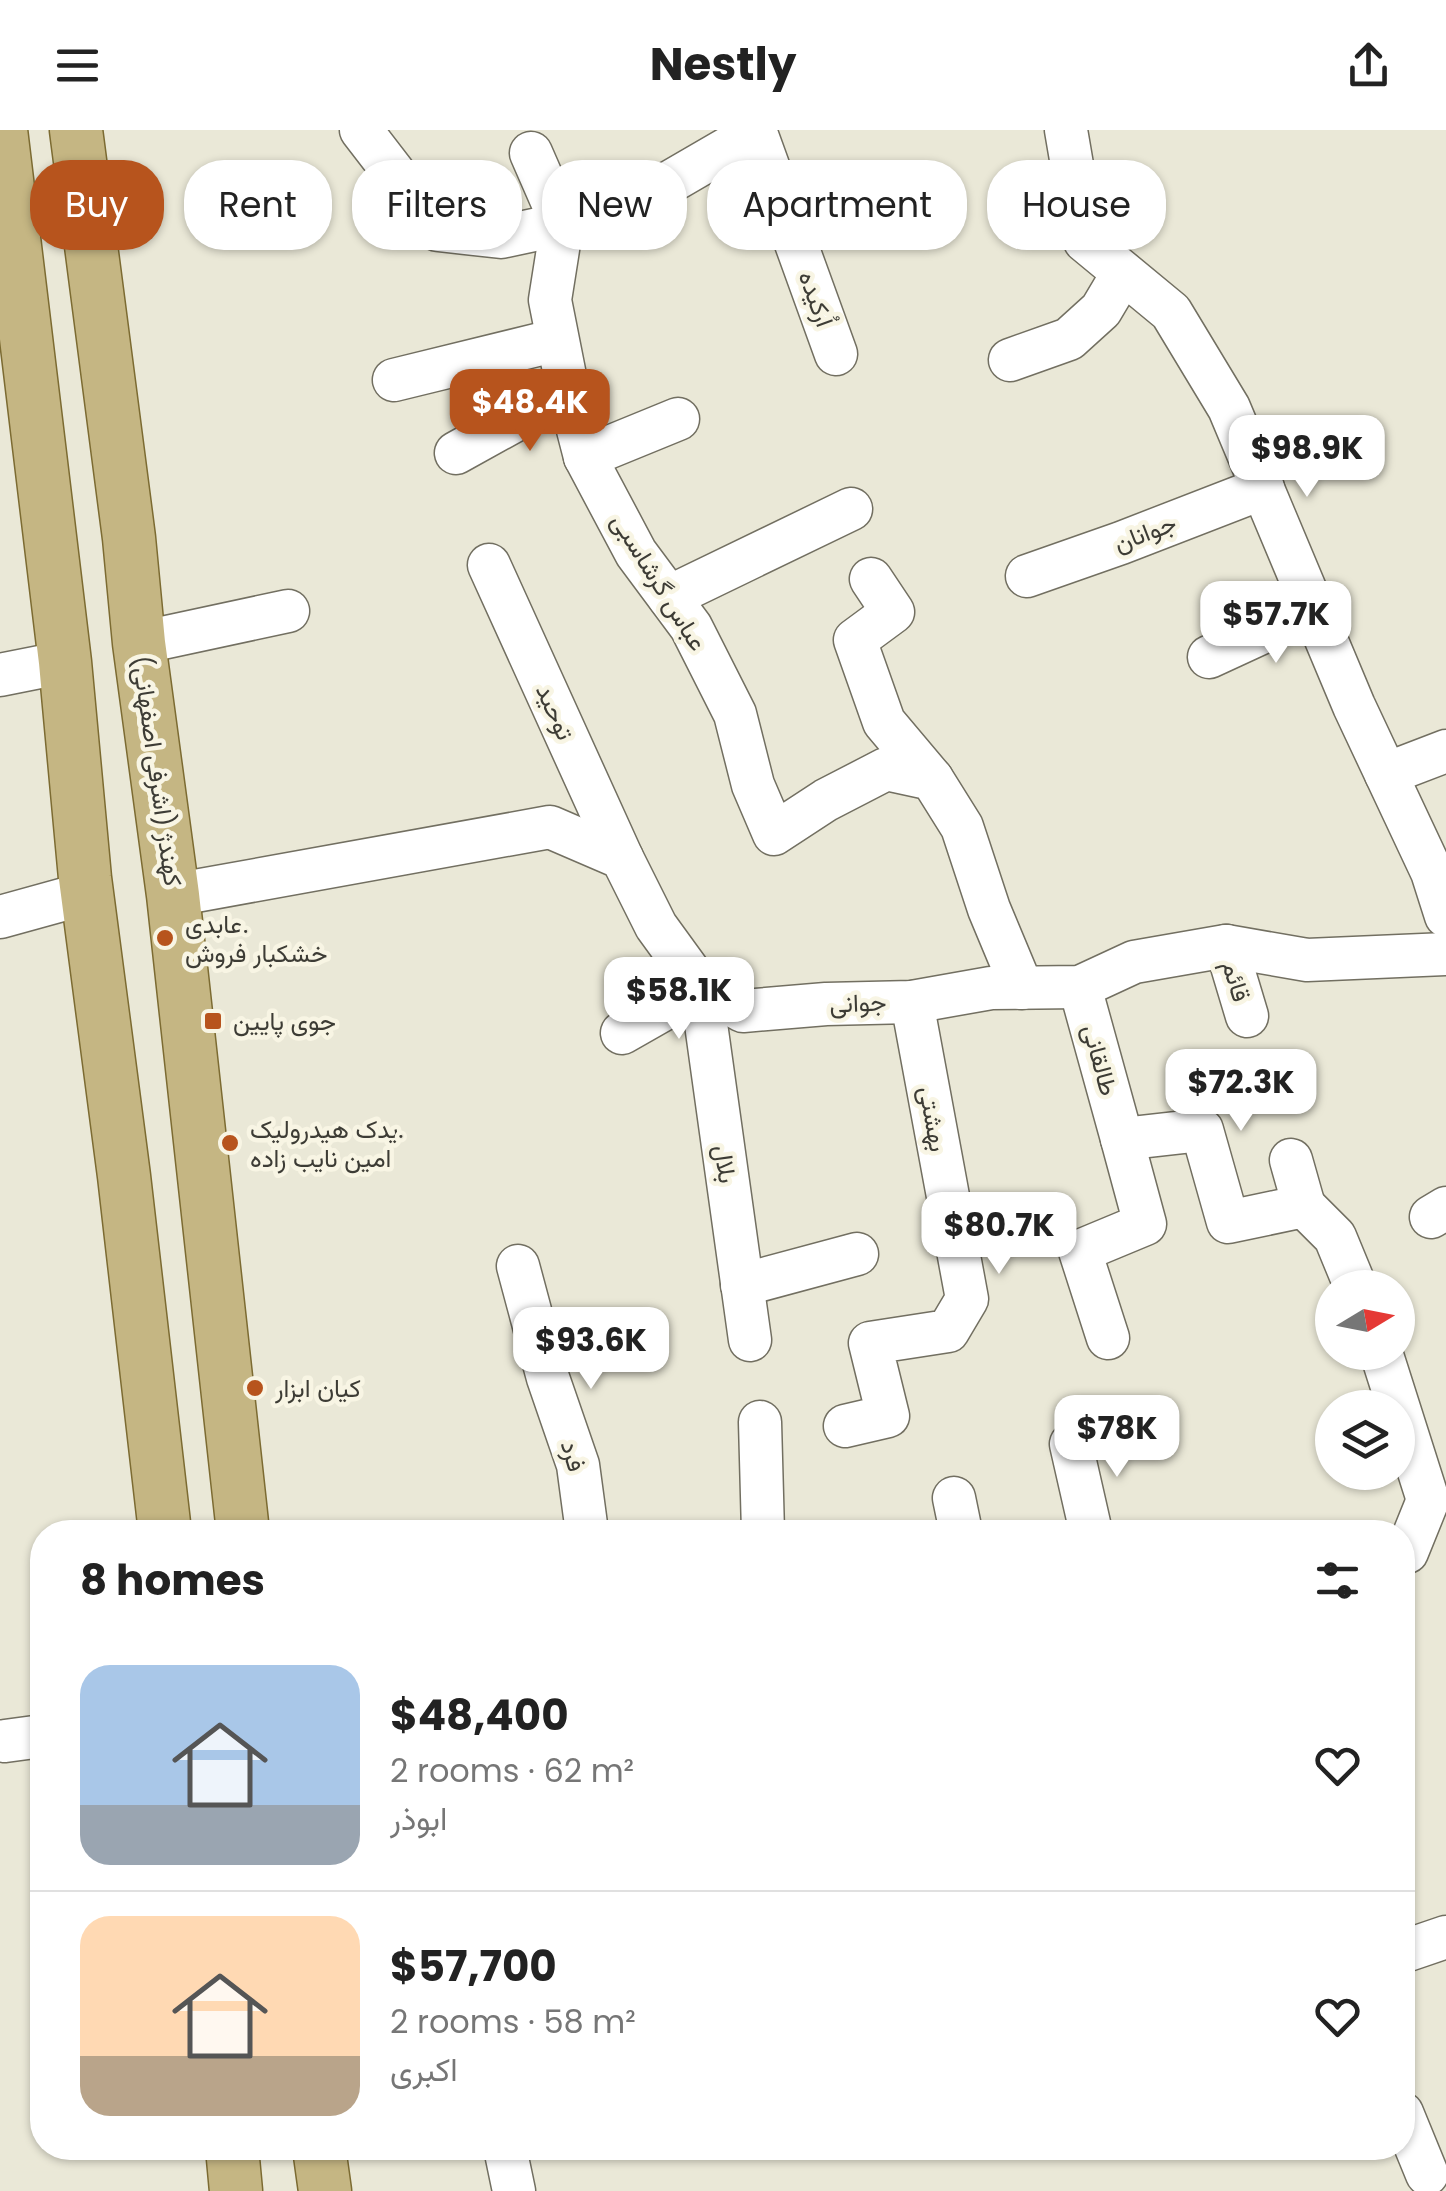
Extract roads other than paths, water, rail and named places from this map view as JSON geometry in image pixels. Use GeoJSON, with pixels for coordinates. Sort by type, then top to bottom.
{"type":"FeatureCollection","features":[{"type":"Feature","properties":{"kind":"main road"},"geometry":{"type":"LineString","coordinates":[[1,130],[164,1520]]}},
{"type":"Feature","properties":{"kind":"main road","name":"کهندژ (اشرفی اصفهانی)"},"geometry":{"type":"LineString","coordinates":[[76,130],[174,895],[242,1520]]}},
{"type":"Feature","properties":{"kind":"main road"},"geometry":{"type":"LineString","coordinates":[[321,2160],[325,2191]]}},
{"type":"Feature","properties":{"kind":"street"},"geometry":{"type":"LineString","coordinates":[[361,130],[438,230],[502,237],[542,228]]}},
{"type":"Feature","properties":{"kind":"street"},"geometry":{"type":"LineString","coordinates":[[687,172],[752,130]]}},
{"type":"Feature","properties":{"kind":"street","name":"اُرکیده"},"geometry":{"type":"LineString","coordinates":[[752,130],[836,354]]}},
{"type":"Feature","properties":{"kind":"street"},"geometry":{"type":"LineString","coordinates":[[1066,130],[1085,240],[1171,312],[1229,408],[1354,706],[1432,872],[1446,916]]}},
{"type":"Feature","properties":{"kind":"street"},"geometry":{"type":"LineString","coordinates":[[531,153],[542,178]]}},
{"type":"Feature","properties":{"kind":"street","name":"عباس گرشاسبی"},"geometry":{"type":"LineString","coordinates":[[558,250],[550,300],[585,457],[636,553],[691,627],[735,714],[753,784],[774,834],[826,800],[886,769],[932,779]]}},
{"type":"Feature","properties":{"kind":"street"},"geometry":{"type":"LineString","coordinates":[[1010,360],[1070,339],[1101,310],[1123,273]]}},
{"type":"Feature","properties":{"kind":"street"},"geometry":{"type":"LineString","coordinates":[[394,380],[558,340]]}},
{"type":"Feature","properties":{"kind":"street"},"geometry":{"type":"LineString","coordinates":[[456,453],[568,391]]}},
{"type":"Feature","properties":{"kind":"street"},"geometry":{"type":"LineString","coordinates":[[585,457],[678,419]]}},
{"type":"Feature","properties":{"kind":"street","name":"جوانان"},"geometry":{"type":"LineString","coordinates":[[1027,576],[1262,488]]}},
{"type":"Feature","properties":{"kind":"street"},"geometry":{"type":"LineString","coordinates":[[669,598],[850,510]]}},
{"type":"Feature","properties":{"kind":"street","name":"توحید"},"geometry":{"type":"LineString","coordinates":[[489,565],[622,858]]}},
{"type":"Feature","properties":{"kind":"street"},"geometry":{"type":"LineString","coordinates":[[871,580],[893,612],[856,640],[884,722],[932,779],[962,826],[989,909],[1022,988]]}},
{"type":"Feature","properties":{"kind":"street"},"geometry":{"type":"LineString","coordinates":[[1209,657],[1314,609]]}},
{"type":"Feature","properties":{"kind":"street"},"geometry":{"type":"LineString","coordinates":[[139,644],[288,612]]}},
{"type":"Feature","properties":{"kind":"street"},"geometry":{"type":"LineString","coordinates":[[0,674],[65,662]]}},
{"type":"Feature","properties":{"kind":"street"},"geometry":{"type":"LineString","coordinates":[[1386,774],[1446,752]]}},
{"type":"Feature","properties":{"kind":"street"},"geometry":{"type":"LineString","coordinates":[[174,895],[550,827],[622,858]]}},
{"type":"Feature","properties":{"kind":"street","name":"جوانی"},"geometry":{"type":"LineString","coordinates":[[622,858],[656,926],[700,988],[743,1011],[912,1002],[991,988],[1080,988],[1134,962],[1226,946],[1307,960],[1446,954]]}},
{"type":"Feature","properties":{"kind":"street"},"geometry":{"type":"LineString","coordinates":[[0,917],[88,894]]}},
{"type":"Feature","properties":{"kind":"street","name":"قائم"},"geometry":{"type":"LineString","coordinates":[[1226,946],[1246,1016]]}},
{"type":"Feature","properties":{"kind":"street"},"geometry":{"type":"LineString","coordinates":[[622,1032],[700,988]]}},
{"type":"Feature","properties":{"kind":"street","name":"بلال"},"geometry":{"type":"LineString","coordinates":[[700,988],[750,1340]]}},
{"type":"Feature","properties":{"kind":"street","name":"طالقانی"},"geometry":{"type":"LineString","coordinates":[[1080,988],[1145,1224],[1080,1250],[1108,1338]]}},
{"type":"Feature","properties":{"kind":"street","name":"بهشتی"},"geometry":{"type":"LineString","coordinates":[[845,1426],[888,1416],[870,1342],[948,1332],[966,1300],[912,1002]]}},
{"type":"Feature","properties":{"kind":"street"},"geometry":{"type":"LineString","coordinates":[[1122,1139],[1202,1130],[1228,1222],[1304,1206]]}},
{"type":"Feature","properties":{"kind":"street"},"geometry":{"type":"LineString","coordinates":[[1291,1160],[1304,1206],[1335,1236],[1349,1270]]}},
{"type":"Feature","properties":{"kind":"street"},"geometry":{"type":"LineString","coordinates":[[742,1284],[857,1254]]}},
{"type":"Feature","properties":{"kind":"street","name":"فرد"},"geometry":{"type":"LineString","coordinates":[[518,1266],[548,1378],[578,1465],[585,1520]]}},
{"type":"Feature","properties":{"kind":"street"},"geometry":{"type":"LineString","coordinates":[[1388,1370],[1437,1495],[1415,1537]]}},
{"type":"Feature","properties":{"kind":"street"},"geometry":{"type":"LineString","coordinates":[[760,1422],[763,1520]]}},
{"type":"Feature","properties":{"kind":"street"},"geometry":{"type":"LineString","coordinates":[[1072,1444],[1088,1520]]}},
{"type":"Feature","properties":{"kind":"street"},"geometry":{"type":"LineString","coordinates":[[1415,1948],[1446,1937]]}},
{"type":"Feature","properties":{"kind":"street"},"geometry":{"type":"LineString","coordinates":[[1415,2145],[1427,2174]]}},
{"type":"Feature","properties":{"kind":"street"},"geometry":{"type":"LineString","coordinates":[[508,2160],[514,2191]]}},
{"type":"Feature","properties":{"kind":"place","name":"عابدی. خشکبار فروش"},"geometry":{"type":"Point","coordinates":[165,938]}},
{"type":"Feature","properties":{"kind":"place","name":"جوی پایین"},"geometry":{"type":"Point","coordinates":[213,1021]}},
{"type":"Feature","properties":{"kind":"place","name":"یدک هیدرولیک. امین نایب زاده"},"geometry":{"type":"Point","coordinates":[230,1143]}},
{"type":"Feature","properties":{"kind":"place","name":"کیان ابزار"},"geometry":{"type":"Point","coordinates":[255,1388]}}]}
